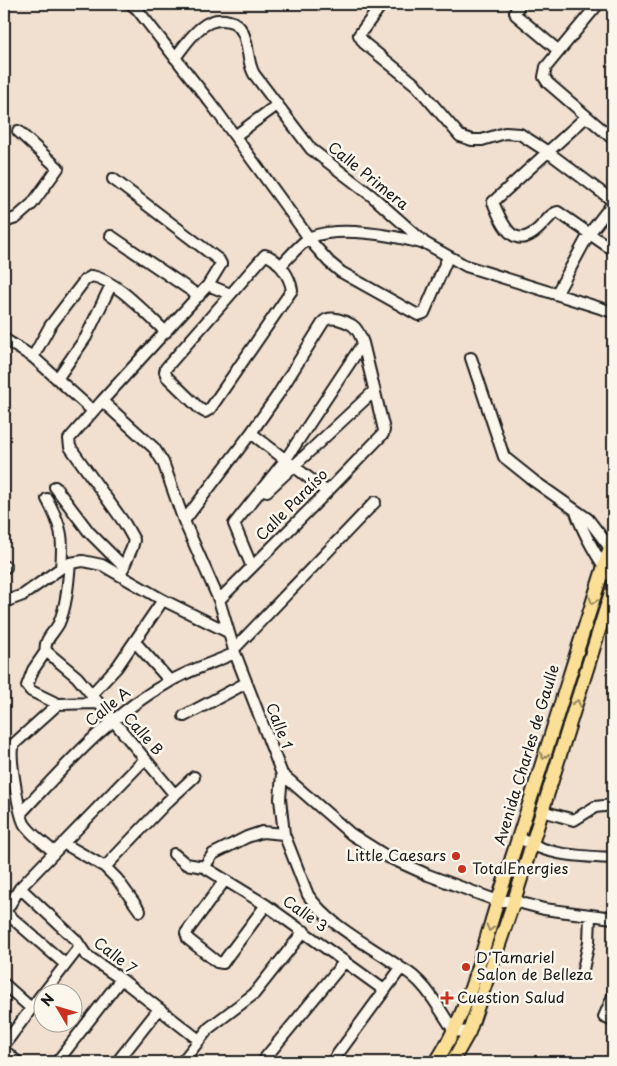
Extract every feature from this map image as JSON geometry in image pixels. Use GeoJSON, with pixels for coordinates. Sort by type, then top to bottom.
{"type":"FeatureCollection","features":[{"type":"Feature","properties":{"kind":"main road","name":"Avenida Charles de Gaulle"},"geometry":{"type":"LineString","coordinates":[[436,1062],[454,1031],[474,981],[612,543]]}},
{"type":"Feature","properties":{"kind":"main road","name":"Avenida Charles de Gaulle"},"geometry":{"type":"LineString","coordinates":[[452,1062],[464,1044],[469,1032],[514,901],[613,585]]}},
{"type":"Feature","properties":{"kind":"street"},"geometry":{"type":"LineString","coordinates":[[131,4],[214,106],[309,238],[340,272],[418,315],[424,313],[448,257]]}},
{"type":"Feature","properties":{"kind":"street"},"geometry":{"type":"LineString","coordinates":[[382,4],[359,35],[364,43],[416,85],[460,136],[472,140],[482,140],[505,133],[525,136],[613,202],[589,234],[557,293]]}},
{"type":"Feature","properties":{"kind":"street"},"geometry":{"type":"LineString","coordinates":[[598,4],[546,67],[544,77],[613,139]]}},
{"type":"Feature","properties":{"kind":"street"},"geometry":{"type":"LineString","coordinates":[[518,8],[516,15],[559,50]]}},
{"type":"Feature","properties":{"kind":"street","name":"Calle Primera"},"geometry":{"type":"LineString","coordinates":[[175,58],[195,32],[203,26],[218,20],[231,21],[237,25],[244,36],[251,69],[254,74],[311,149],[372,196],[425,244],[466,266],[613,312]]}},
{"type":"Feature","properties":{"kind":"street"},"geometry":{"type":"LineString","coordinates":[[236,136],[277,105]]}},
{"type":"Feature","properties":{"kind":"street"},"geometry":{"type":"LineString","coordinates":[[586,116],[493,202],[499,216],[512,235],[518,238],[524,239],[536,232],[558,212],[613,250]]}},
{"type":"Feature","properties":{"kind":"street"},"geometry":{"type":"LineString","coordinates":[[4,222],[16,218],[32,204],[58,168],[18,131]]}},
{"type":"Feature","properties":{"kind":"street"},"geometry":{"type":"LineString","coordinates":[[113,178],[219,260],[221,264],[208,286],[69,439],[69,443],[134,540],[122,571]]}},
{"type":"Feature","properties":{"kind":"street"},"geometry":{"type":"LineString","coordinates":[[280,266],[309,238],[334,232],[398,236],[425,244]]}},
{"type":"Feature","properties":{"kind":"street"},"geometry":{"type":"LineString","coordinates":[[110,236],[199,296]]}},
{"type":"Feature","properties":{"kind":"street"},"geometry":{"type":"LineString","coordinates":[[265,255],[270,256],[280,266],[291,283],[292,290],[210,409],[205,412],[167,377],[166,368],[265,255]]}},
{"type":"Feature","properties":{"kind":"street"},"geometry":{"type":"LineString","coordinates":[[33,357],[50,326],[85,280],[92,276],[123,293],[166,332]]}},
{"type":"Feature","properties":{"kind":"street"},"geometry":{"type":"LineString","coordinates":[[57,379],[86,337],[111,285]]}},
{"type":"Feature","properties":{"kind":"street"},"geometry":{"type":"LineString","coordinates":[[208,286],[230,294]]}},
{"type":"Feature","properties":{"kind":"street"},"geometry":{"type":"LineString","coordinates":[[184,521],[251,433],[328,318],[332,317],[352,326],[360,335],[363,343],[374,391],[295,466],[249,506]]}},
{"type":"Feature","properties":{"kind":"street"},"geometry":{"type":"LineString","coordinates":[[4,339],[33,357],[93,412]]}},
{"type":"Feature","properties":{"kind":"street"},"geometry":{"type":"LineString","coordinates":[[252,567],[234,524],[286,459],[363,343]]}},
{"type":"Feature","properties":{"kind":"street"},"geometry":{"type":"LineString","coordinates":[[471,358],[504,457],[588,519],[612,543]]}},
{"type":"Feature","properties":{"kind":"street","name":"Calle Paraíso"},"geometry":{"type":"LineString","coordinates":[[218,600],[380,438],[384,430],[374,391]]}},
{"type":"Feature","properties":{"kind":"street","name":"Calle 1"},"geometry":{"type":"LineString","coordinates":[[102,401],[160,456],[184,521],[218,600],[246,683],[282,774],[280,799],[284,834],[305,887],[314,903],[335,922],[419,980],[454,1031]]}},
{"type":"Feature","properties":{"kind":"street"},"geometry":{"type":"LineString","coordinates":[[251,433],[327,492]]}},
{"type":"Feature","properties":{"kind":"street"},"geometry":{"type":"LineString","coordinates":[[54,487],[122,571],[163,600],[228,632]]}},
{"type":"Feature","properties":{"kind":"street"},"geometry":{"type":"LineString","coordinates":[[47,499],[60,525],[65,565],[64,610],[58,625],[46,642],[46,651],[32,670],[27,686],[31,691],[58,704],[94,699],[163,600]]}},
{"type":"Feature","properties":{"kind":"street"},"geometry":{"type":"LineString","coordinates":[[235,651],[375,502]]}},
{"type":"Feature","properties":{"kind":"street"},"geometry":{"type":"LineString","coordinates":[[576,512],[613,585]]}},
{"type":"Feature","properties":{"kind":"street"},"geometry":{"type":"LineString","coordinates":[[4,602],[23,595],[65,565],[84,561],[122,571]]}},
{"type":"Feature","properties":{"kind":"street"},"geometry":{"type":"LineString","coordinates":[[135,642],[170,681]]}},
{"type":"Feature","properties":{"kind":"street","name":"Calle B"},"geometry":{"type":"LineString","coordinates":[[46,651],[77,677],[175,795]]}},
{"type":"Feature","properties":{"kind":"street","name":"Calle A"},"geometry":{"type":"LineString","coordinates":[[21,813],[86,744],[141,699],[170,681],[235,651]]}},
{"type":"Feature","properties":{"kind":"street"},"geometry":{"type":"LineString","coordinates":[[184,716],[246,683]]}},
{"type":"Feature","properties":{"kind":"street"},"geometry":{"type":"LineString","coordinates":[[54,852],[24,824],[11,753],[15,743],[58,704]]}},
{"type":"Feature","properties":{"kind":"street"},"geometry":{"type":"LineString","coordinates":[[65,964],[4,913],[20,888],[145,759]]}},
{"type":"Feature","properties":{"kind":"street"},"geometry":{"type":"LineString","coordinates":[[282,774],[351,834],[386,856],[446,882],[498,901],[514,901],[544,909],[613,918]]}},
{"type":"Feature","properties":{"kind":"street"},"geometry":{"type":"LineString","coordinates":[[105,867],[194,777]]}},
{"type":"Feature","properties":{"kind":"street"},"geometry":{"type":"LineString","coordinates":[[542,811],[574,820],[595,807],[613,805]]}},
{"type":"Feature","properties":{"kind":"street"},"geometry":{"type":"LineString","coordinates":[[204,867],[213,854],[248,837],[262,832],[284,834]]}},
{"type":"Feature","properties":{"kind":"street"},"geometry":{"type":"LineString","coordinates":[[519,837],[531,845],[569,855],[613,858]]}},
{"type":"Feature","properties":{"kind":"street"},"geometry":{"type":"LineString","coordinates":[[63,843],[105,867],[117,879],[140,912]]}},
{"type":"Feature","properties":{"kind":"street","name":"Calle 3"},"geometry":{"type":"LineString","coordinates":[[174,854],[186,864],[204,867],[266,905],[384,990]]}},
{"type":"Feature","properties":{"kind":"street"},"geometry":{"type":"LineString","coordinates":[[225,880],[186,933],[188,939],[218,962],[223,962],[228,957],[266,905]]}},
{"type":"Feature","properties":{"kind":"street","name":"Calle 7"},"geometry":{"type":"LineString","coordinates":[[20,888],[76,940],[86,955],[121,979],[199,1040]]}},
{"type":"Feature","properties":{"kind":"street"},"geometry":{"type":"LineString","coordinates":[[582,974],[589,942],[590,916]]}},
{"type":"Feature","properties":{"kind":"street"},"geometry":{"type":"LineString","coordinates":[[182,1062],[209,1028],[254,994],[304,931]]}},
{"type":"Feature","properties":{"kind":"street"},"geometry":{"type":"LineString","coordinates":[[50,984],[80,946]]}},
{"type":"Feature","properties":{"kind":"street"},"geometry":{"type":"LineString","coordinates":[[265,1062],[266,1057],[345,961]]}},
{"type":"Feature","properties":{"kind":"street"},"geometry":{"type":"LineString","coordinates":[[332,1062],[401,968]]}},
{"type":"Feature","properties":{"kind":"street"},"geometry":{"type":"LineString","coordinates":[[57,1062],[121,979]]}},
{"type":"Feature","properties":{"kind":"street"},"geometry":{"type":"LineString","coordinates":[[4,984],[31,1008],[4,1045]]}},
{"type":"Feature","properties":{"kind":"street"},"geometry":{"type":"LineString","coordinates":[[608,1019],[613,996]]}},
{"type":"Feature","properties":{"kind":"street"},"geometry":{"type":"LineString","coordinates":[[117,1062],[159,1009]]}},
{"type":"Feature","properties":{"kind":"street"},"geometry":{"type":"LineString","coordinates":[[454,1031],[469,1032]]}},
{"type":"Feature","properties":{"kind":"street"},"geometry":{"type":"LineString","coordinates":[[4,1050],[17,1062]]}},
{"type":"Feature","properties":{"kind":"place","name":"Little Caesars"},"geometry":{"type":"Point","coordinates":[456,856]}},
{"type":"Feature","properties":{"kind":"place","name":"TotalEnergies"},"geometry":{"type":"Point","coordinates":[462,869]}},
{"type":"Feature","properties":{"kind":"place","name":"D'Tamariel Salon de Belleza"},"geometry":{"type":"Point","coordinates":[466,967]}},
{"type":"Feature","properties":{"kind":"place","name":"Cuestion Salud"},"geometry":{"type":"Point","coordinates":[447,998]}}]}
